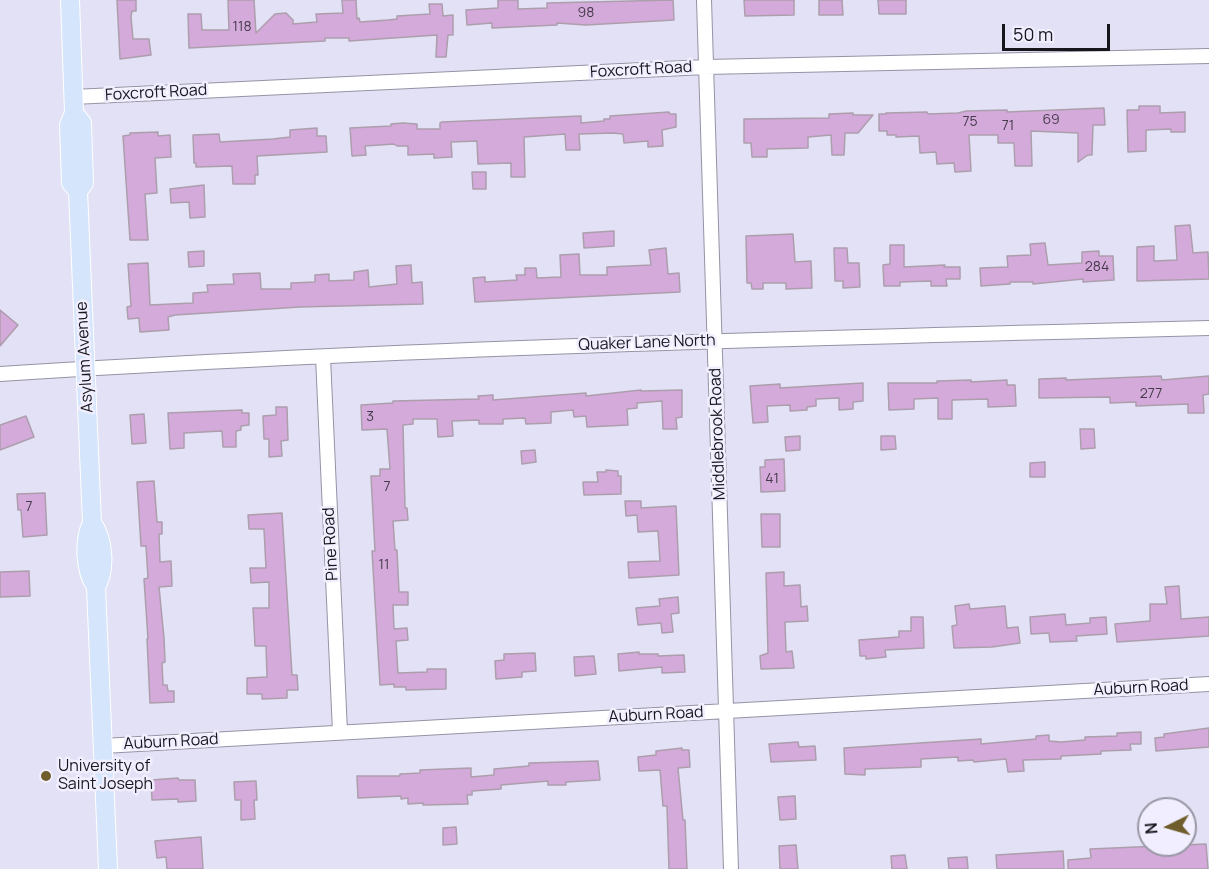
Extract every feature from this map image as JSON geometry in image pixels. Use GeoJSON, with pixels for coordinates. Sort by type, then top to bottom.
{"type":"FeatureCollection","features":[{"type":"Feature","properties":{"kind":"main road","name":"Asylum Avenue"},"geometry":{"type":"LineString","coordinates":[[70,0],[74,105],[69,125],[71,183],[78,191],[92,523],[87,533],[88,576],[96,587],[108,869]]}},
{"type":"Feature","properties":{"kind":"street","name":"Middlebrook Road"},"geometry":{"type":"LineString","coordinates":[[704,0],[728,711],[731,869]]}},
{"type":"Feature","properties":{"kind":"street","name":"Foxcroft Road"},"geometry":{"type":"LineString","coordinates":[[74,105],[706,67],[1209,56]]}},
{"type":"Feature","properties":{"kind":"street","name":"Quaker Lane North"},"geometry":{"type":"LineString","coordinates":[[0,374],[85,368],[715,340],[1209,328]]}},
{"type":"Feature","properties":{"kind":"street","name":"Pine Road"},"geometry":{"type":"LineString","coordinates":[[323,357],[340,732]]}},
{"type":"Feature","properties":{"kind":"street","name":"Auburn Road"},"geometry":{"type":"LineString","coordinates":[[103,746],[1209,684]]}},
{"type":"Feature","properties":{"kind":"building"},"geometry":{"type":"Polygon","coordinates":[[[117,0],[136,0],[136,11],[132,11],[131,17],[133,39],[149,39],[151,55],[120,59],[117,0]]]}},
{"type":"Feature","properties":{"kind":"building"},"geometry":{"type":"Polygon","coordinates":[[[228,0],[254,0],[256,33],[275,14],[286,13],[293,20],[293,24],[317,22],[316,14],[343,13],[342,0],[356,0],[357,19],[359,18],[360,22],[430,14],[429,4],[442,4],[443,16],[453,15],[453,35],[448,35],[446,57],[436,57],[437,35],[349,41],[349,38],[325,38],[325,41],[189,48],[188,14],[201,14],[202,30],[229,30],[228,0]]]}},
{"type":"Feature","properties":{"kind":"building"},"geometry":{"type":"Polygon","coordinates":[[[498,0],[518,0],[518,9],[547,8],[547,3],[673,0],[674,20],[586,25],[557,23],[557,25],[492,28],[492,23],[467,25],[466,10],[498,8],[498,0]]]}},
{"type":"Feature","properties":{"kind":"building"},"geometry":{"type":"Polygon","coordinates":[[[744,0],[794,0],[794,15],[745,16],[744,0]]]}},
{"type":"Feature","properties":{"kind":"building"},"geometry":{"type":"Polygon","coordinates":[[[819,0],[842,0],[843,15],[819,15],[819,0]]]}},
{"type":"Feature","properties":{"kind":"building"},"geometry":{"type":"Polygon","coordinates":[[[878,0],[906,0],[906,14],[879,14],[878,0]]]}},
{"type":"Feature","properties":{"kind":"building"},"geometry":{"type":"Polygon","coordinates":[[[1139,106],[1160,106],[1160,113],[1185,112],[1185,132],[1171,132],[1171,129],[1146,130],[1146,151],[1128,152],[1127,110],[1139,110],[1139,106]]]}},
{"type":"Feature","properties":{"kind":"building"},"geometry":{"type":"Polygon","coordinates":[[[1104,108],[1105,125],[1093,125],[1092,155],[1078,162],[1078,133],[1031,131],[1032,166],[1015,166],[1014,143],[998,143],[998,135],[969,135],[971,171],[955,172],[954,163],[937,164],[936,152],[920,153],[919,136],[896,137],[896,135],[887,135],[887,131],[879,131],[879,114],[886,113],[927,112],[928,114],[1104,108]]]}},
{"type":"Feature","properties":{"kind":"building"},"geometry":{"type":"Polygon","coordinates":[[[669,112],[676,114],[676,127],[662,130],[663,146],[648,147],[648,141],[624,143],[623,134],[579,134],[580,150],[566,150],[565,134],[524,137],[525,177],[511,177],[511,163],[478,164],[477,141],[451,142],[452,157],[434,158],[434,154],[408,155],[408,146],[394,144],[365,146],[366,155],[352,156],[350,128],[391,126],[391,124],[403,123],[417,124],[417,129],[440,129],[442,122],[581,116],[581,123],[604,121],[604,119],[610,119],[610,116],[669,112]]]}},
{"type":"Feature","properties":{"kind":"building"},"geometry":{"type":"Polygon","coordinates":[[[853,113],[853,115],[873,115],[858,133],[845,133],[844,155],[832,155],[831,135],[808,137],[808,148],[767,149],[767,157],[752,157],[751,143],[744,143],[744,119],[829,118],[829,114],[853,113]]]}},
{"type":"Feature","properties":{"kind":"building"},"geometry":{"type":"Polygon","coordinates":[[[317,128],[317,136],[326,136],[327,152],[257,156],[258,175],[255,175],[255,184],[233,184],[232,166],[196,167],[194,163],[193,135],[219,134],[220,142],[290,137],[290,130],[317,128]]]}},
{"type":"Feature","properties":{"kind":"building"},"geometry":{"type":"Polygon","coordinates":[[[158,132],[158,136],[170,135],[171,157],[155,158],[157,193],[145,194],[148,240],[130,240],[123,136],[130,135],[130,133],[158,132]]]}},
{"type":"Feature","properties":{"kind":"building"},"geometry":{"type":"Polygon","coordinates":[[[472,172],[486,172],[486,189],[473,189],[472,172]]]}},
{"type":"Feature","properties":{"kind":"building"},"geometry":{"type":"Polygon","coordinates":[[[204,185],[205,217],[190,218],[189,202],[171,203],[170,189],[204,185]]]}},
{"type":"Feature","properties":{"kind":"building"},"geometry":{"type":"Polygon","coordinates":[[[1190,225],[1193,253],[1208,252],[1209,279],[1137,281],[1137,247],[1154,246],[1154,261],[1177,260],[1175,226],[1190,225]]]}},
{"type":"Feature","properties":{"kind":"building"},"geometry":{"type":"Polygon","coordinates":[[[614,231],[614,246],[584,248],[583,233],[614,231]]]}},
{"type":"Feature","properties":{"kind":"building"},"geometry":{"type":"Polygon","coordinates":[[[793,234],[795,262],[811,261],[812,288],[786,289],[786,283],[763,283],[763,289],[752,289],[751,283],[747,283],[746,236],[793,234]]]}},
{"type":"Feature","properties":{"kind":"building"},"geometry":{"type":"Polygon","coordinates":[[[1045,243],[1048,265],[1082,263],[1082,252],[1099,251],[1099,256],[1113,256],[1114,280],[1083,282],[1083,279],[1033,284],[1033,282],[1010,282],[1010,284],[981,286],[980,268],[1008,267],[1007,256],[1031,255],[1030,244],[1045,243]]]}},
{"type":"Feature","properties":{"kind":"building"},"geometry":{"type":"Polygon","coordinates":[[[890,245],[904,245],[904,267],[945,265],[944,267],[960,267],[960,279],[946,279],[947,286],[931,286],[931,281],[900,282],[900,286],[884,286],[883,265],[890,264],[890,245]]]}},
{"type":"Feature","properties":{"kind":"building"},"geometry":{"type":"Polygon","coordinates":[[[666,248],[668,274],[679,273],[680,292],[475,302],[473,278],[485,277],[485,282],[517,280],[516,275],[525,275],[525,268],[536,268],[537,278],[561,277],[560,255],[579,254],[580,275],[607,275],[607,267],[651,265],[649,250],[666,248]]]}},
{"type":"Feature","properties":{"kind":"building"},"geometry":{"type":"Polygon","coordinates":[[[834,248],[847,248],[848,263],[859,263],[860,287],[843,288],[843,281],[835,281],[834,248]]]}},
{"type":"Feature","properties":{"kind":"building"},"geometry":{"type":"Polygon","coordinates":[[[204,251],[204,266],[189,267],[188,252],[204,251]]]}},
{"type":"Feature","properties":{"kind":"building"},"geometry":{"type":"Polygon","coordinates":[[[148,263],[150,305],[193,303],[193,293],[208,292],[207,285],[234,284],[233,274],[260,273],[261,289],[291,289],[291,283],[315,282],[315,275],[329,274],[329,281],[354,280],[354,272],[368,270],[369,287],[397,284],[396,266],[411,265],[412,283],[422,282],[423,304],[300,307],[175,315],[168,317],[169,330],[140,332],[139,318],[128,319],[127,307],[131,306],[128,264],[148,263]]]}},
{"type":"Feature","properties":{"kind":"building"},"geometry":{"type":"Polygon","coordinates":[[[0,310],[18,325],[0,346],[0,310]]]}},
{"type":"Feature","properties":{"kind":"building"},"geometry":{"type":"Polygon","coordinates":[[[1161,376],[1162,380],[1209,376],[1209,394],[1203,395],[1204,413],[1188,413],[1188,404],[1136,406],[1136,402],[1110,403],[1110,397],[1039,398],[1039,379],[1161,376]]]}},
{"type":"Feature","properties":{"kind":"building"},"geometry":{"type":"Polygon","coordinates":[[[971,380],[971,382],[1007,380],[1007,385],[1015,385],[1016,406],[988,407],[988,399],[952,400],[952,419],[938,419],[938,398],[914,399],[914,409],[889,410],[888,383],[971,380]]]}},
{"type":"Feature","properties":{"kind":"building"},"geometry":{"type":"Polygon","coordinates":[[[863,383],[863,401],[853,402],[853,409],[839,410],[839,398],[816,399],[816,406],[807,407],[807,410],[790,411],[790,405],[767,406],[768,422],[753,423],[750,386],[780,384],[780,388],[863,383]]]}},
{"type":"Feature","properties":{"kind":"building"},"geometry":{"type":"Polygon","coordinates":[[[641,390],[682,390],[682,417],[676,418],[677,429],[663,429],[662,401],[637,403],[637,408],[627,409],[628,425],[587,427],[586,416],[574,417],[573,410],[551,412],[551,423],[526,424],[525,418],[503,419],[503,424],[479,424],[479,420],[452,421],[453,436],[438,437],[437,419],[413,419],[413,424],[403,425],[405,508],[407,508],[408,520],[393,521],[399,592],[408,592],[408,605],[393,605],[394,629],[407,628],[408,640],[396,641],[398,673],[446,669],[446,689],[406,690],[406,687],[394,687],[394,684],[380,685],[372,551],[375,551],[371,476],[380,476],[380,469],[390,469],[387,429],[362,430],[361,405],[393,403],[393,401],[479,399],[478,396],[493,395],[493,400],[586,393],[586,396],[641,390]]]}},
{"type":"Feature","properties":{"kind":"building"},"geometry":{"type":"Polygon","coordinates":[[[276,407],[287,407],[288,440],[281,441],[282,456],[269,457],[269,439],[264,439],[263,416],[276,415],[276,407]]]}},
{"type":"Feature","properties":{"kind":"building"},"geometry":{"type":"Polygon","coordinates":[[[242,410],[242,413],[249,413],[249,425],[241,426],[241,430],[236,431],[236,447],[223,447],[222,431],[184,433],[184,448],[170,449],[168,413],[242,410]]]}},
{"type":"Feature","properties":{"kind":"building"},"geometry":{"type":"Polygon","coordinates":[[[144,414],[146,443],[132,444],[130,415],[144,414]]]}},
{"type":"Feature","properties":{"kind":"building"},"geometry":{"type":"Polygon","coordinates":[[[26,416],[34,437],[0,450],[0,425],[26,416]]]}},
{"type":"Feature","properties":{"kind":"building"},"geometry":{"type":"Polygon","coordinates":[[[1080,429],[1094,429],[1095,448],[1081,449],[1080,429]]]}},
{"type":"Feature","properties":{"kind":"building"},"geometry":{"type":"Polygon","coordinates":[[[800,436],[800,450],[786,451],[785,437],[800,436]]]}},
{"type":"Feature","properties":{"kind":"building"},"geometry":{"type":"Polygon","coordinates":[[[881,436],[895,436],[896,449],[881,450],[881,436]]]}},
{"type":"Feature","properties":{"kind":"building"},"geometry":{"type":"Polygon","coordinates":[[[535,450],[536,462],[522,464],[521,451],[535,450]]]}},
{"type":"Feature","properties":{"kind":"building"},"geometry":{"type":"Polygon","coordinates":[[[784,459],[785,491],[761,492],[760,467],[765,467],[765,460],[784,459]]]}},
{"type":"Feature","properties":{"kind":"building"},"geometry":{"type":"Polygon","coordinates":[[[1045,462],[1045,477],[1030,477],[1030,463],[1045,462]]]}},
{"type":"Feature","properties":{"kind":"building"},"geometry":{"type":"Polygon","coordinates":[[[606,470],[618,471],[618,476],[621,476],[621,494],[584,495],[583,482],[598,482],[597,472],[606,472],[606,470]]]}},
{"type":"Feature","properties":{"kind":"building"},"geometry":{"type":"Polygon","coordinates":[[[154,481],[157,522],[162,522],[162,534],[159,534],[160,562],[171,561],[172,586],[159,587],[165,662],[162,663],[163,685],[167,685],[168,691],[174,691],[174,702],[150,703],[144,579],[148,578],[146,546],[141,546],[137,482],[154,481]]]}},
{"type":"Feature","properties":{"kind":"building"},"geometry":{"type":"Polygon","coordinates":[[[45,493],[47,535],[23,537],[17,494],[45,493]]]}},
{"type":"Feature","properties":{"kind":"building"},"geometry":{"type":"Polygon","coordinates":[[[625,501],[641,501],[641,508],[676,506],[679,575],[629,578],[628,562],[660,561],[658,531],[638,532],[637,515],[626,516],[625,501]]]}},
{"type":"Feature","properties":{"kind":"building"},"geometry":{"type":"Polygon","coordinates":[[[282,513],[292,675],[297,675],[298,690],[287,690],[287,698],[262,699],[262,694],[247,694],[247,678],[267,677],[266,646],[255,646],[253,608],[269,608],[269,582],[251,583],[250,568],[266,568],[264,529],[249,529],[248,515],[282,513]]]}},
{"type":"Feature","properties":{"kind":"building"},"geometry":{"type":"Polygon","coordinates":[[[761,514],[780,514],[780,547],[762,547],[761,514]]]}},
{"type":"Feature","properties":{"kind":"building"},"geometry":{"type":"Polygon","coordinates":[[[29,571],[30,596],[0,597],[0,572],[29,571]]]}},
{"type":"Feature","properties":{"kind":"building"},"geometry":{"type":"Polygon","coordinates":[[[784,572],[784,586],[800,585],[801,607],[807,606],[808,621],[785,622],[786,652],[792,651],[794,668],[761,669],[760,656],[768,653],[766,573],[784,572]]]}},
{"type":"Feature","properties":{"kind":"building"},"geometry":{"type":"Polygon","coordinates":[[[1179,586],[1181,619],[1209,617],[1209,636],[1117,642],[1115,624],[1150,621],[1150,604],[1167,604],[1165,587],[1179,586]]]}},
{"type":"Feature","properties":{"kind":"building"},"geometry":{"type":"Polygon","coordinates":[[[678,597],[679,613],[671,614],[673,632],[662,633],[661,623],[638,625],[636,608],[660,606],[659,599],[678,597]]]}},
{"type":"Feature","properties":{"kind":"building"},"geometry":{"type":"Polygon","coordinates":[[[969,604],[970,609],[1005,606],[1007,628],[1018,627],[1020,643],[992,647],[954,648],[952,626],[957,625],[955,606],[969,604]]]}},
{"type":"Feature","properties":{"kind":"building"},"geometry":{"type":"Polygon","coordinates":[[[1065,614],[1066,625],[1090,623],[1090,618],[1106,617],[1107,634],[1076,636],[1077,641],[1050,642],[1049,633],[1031,634],[1030,617],[1065,614]]]}},
{"type":"Feature","properties":{"kind":"building"},"geometry":{"type":"Polygon","coordinates":[[[911,617],[923,617],[924,648],[885,650],[886,657],[866,659],[866,656],[860,656],[859,640],[899,637],[899,631],[911,631],[911,617]]]}},
{"type":"Feature","properties":{"kind":"building"},"geometry":{"type":"Polygon","coordinates":[[[639,652],[639,654],[658,654],[658,656],[684,655],[685,672],[662,673],[662,667],[619,671],[618,654],[639,652]]]}},
{"type":"Feature","properties":{"kind":"building"},"geometry":{"type":"Polygon","coordinates":[[[535,653],[536,671],[522,672],[522,677],[496,679],[495,661],[504,660],[504,654],[535,653]]]}},
{"type":"Feature","properties":{"kind":"building"},"geometry":{"type":"Polygon","coordinates":[[[594,656],[596,674],[575,676],[574,657],[594,656]]]}},
{"type":"Feature","properties":{"kind":"building"},"geometry":{"type":"Polygon","coordinates":[[[1209,728],[1209,747],[1156,751],[1155,738],[1164,737],[1164,734],[1209,728]]]}},
{"type":"Feature","properties":{"kind":"building"},"geometry":{"type":"Polygon","coordinates":[[[1141,732],[1141,744],[1130,744],[1131,750],[1061,756],[1061,759],[1023,760],[1024,771],[1008,772],[1006,759],[974,762],[973,760],[958,761],[958,757],[921,759],[921,767],[865,769],[865,775],[845,774],[844,748],[981,739],[981,744],[1036,739],[1036,736],[1049,735],[1049,741],[1061,742],[1085,740],[1085,737],[1117,736],[1117,733],[1141,732]]]}},
{"type":"Feature","properties":{"kind":"building"},"geometry":{"type":"Polygon","coordinates":[[[798,742],[799,747],[815,746],[816,760],[771,762],[769,744],[798,742]]]}},
{"type":"Feature","properties":{"kind":"building"},"geometry":{"type":"Polygon","coordinates":[[[682,748],[682,750],[689,750],[690,767],[678,768],[683,820],[685,820],[687,869],[669,869],[667,806],[663,806],[660,770],[639,771],[638,757],[656,755],[656,751],[682,748]]]}},
{"type":"Feature","properties":{"kind":"building"},"geometry":{"type":"Polygon","coordinates":[[[598,761],[600,780],[566,782],[566,785],[548,785],[548,781],[501,785],[501,789],[472,791],[472,795],[467,795],[468,804],[408,804],[408,798],[401,799],[401,796],[358,798],[357,776],[400,776],[400,774],[420,773],[420,770],[471,768],[471,777],[494,775],[494,769],[529,766],[529,763],[598,761]]]}},
{"type":"Feature","properties":{"kind":"building"},"geometry":{"type":"Polygon","coordinates":[[[178,778],[179,780],[195,780],[196,801],[152,800],[151,780],[178,778]]]}},
{"type":"Feature","properties":{"kind":"building"},"geometry":{"type":"Polygon","coordinates":[[[256,781],[255,819],[241,820],[241,800],[235,800],[234,782],[256,781]]]}},
{"type":"Feature","properties":{"kind":"building"},"geometry":{"type":"Polygon","coordinates":[[[795,796],[796,819],[780,820],[778,797],[795,796]]]}},
{"type":"Feature","properties":{"kind":"building"},"geometry":{"type":"Polygon","coordinates":[[[456,827],[457,844],[443,845],[443,828],[456,827]]]}},
{"type":"Feature","properties":{"kind":"building"},"geometry":{"type":"Polygon","coordinates":[[[201,837],[203,869],[167,869],[166,857],[157,858],[155,841],[201,837]]]}},
{"type":"Feature","properties":{"kind":"building"},"geometry":{"type":"Polygon","coordinates":[[[1197,844],[1206,844],[1208,869],[1068,869],[1068,860],[1091,858],[1090,849],[1137,847],[1137,857],[1197,857],[1197,844]]]}},
{"type":"Feature","properties":{"kind":"building"},"geometry":{"type":"Polygon","coordinates":[[[796,845],[798,869],[780,869],[779,846],[796,845]]]}},
{"type":"Feature","properties":{"kind":"building"},"geometry":{"type":"Polygon","coordinates":[[[1063,851],[1064,869],[997,869],[996,855],[1063,851]]]}},
{"type":"Feature","properties":{"kind":"building"},"geometry":{"type":"Polygon","coordinates":[[[905,855],[907,869],[892,869],[891,856],[905,855]]]}},
{"type":"Feature","properties":{"kind":"building"},"geometry":{"type":"Polygon","coordinates":[[[967,857],[968,869],[949,869],[948,858],[967,857]]]}},
{"type":"Feature","properties":{"kind":"place","name":"University of Saint Joseph"},"geometry":{"type":"Point","coordinates":[46,776]}}]}
